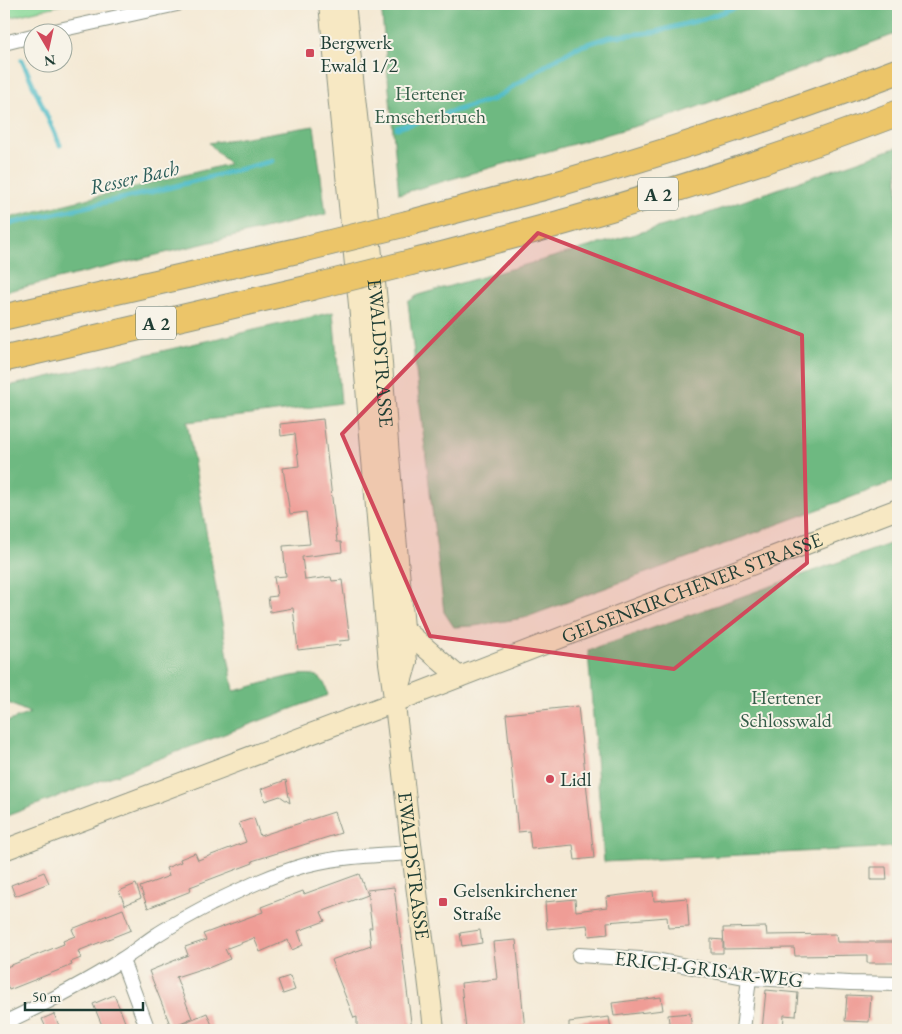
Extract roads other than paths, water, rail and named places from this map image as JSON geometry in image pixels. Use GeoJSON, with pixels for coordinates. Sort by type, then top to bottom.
{"type":"FeatureCollection","features":[{"type":"Feature","properties":{"kind":"highway","name":"A 2"},"geometry":{"type":"LineString","coordinates":[[4,317],[304,249],[559,183],[696,141],[898,71]]}},
{"type":"Feature","properties":{"kind":"highway","name":"A 2"},"geometry":{"type":"LineString","coordinates":[[4,359],[309,288],[570,221],[717,176],[898,113]]}},
{"type":"Feature","properties":{"kind":"main road","name":"EWALDSTRASSE"},"geometry":{"type":"LineString","coordinates":[[329,4],[360,315],[389,663],[434,1030]]}},
{"type":"Feature","properties":{"kind":"main road","name":"EWALDSTRASSE"},"geometry":{"type":"LineString","coordinates":[[345,4],[378,311],[405,630],[407,662],[395,702]]}},
{"type":"Feature","properties":{"kind":"main road","name":"GELSENKIRCHENER STRASSE"},"geometry":{"type":"LineString","coordinates":[[4,850],[898,509]]}},
{"type":"Feature","properties":{"kind":"main road"},"geometry":{"type":"LineString","coordinates":[[405,630],[458,677]]}},
{"type":"Feature","properties":{"kind":"street"},"geometry":{"type":"LineString","coordinates":[[72,27],[177,4]]}},
{"type":"Feature","properties":{"kind":"street"},"geometry":{"type":"LineString","coordinates":[[4,43],[22,38]]}},
{"type":"Feature","properties":{"kind":"street"},"geometry":{"type":"LineString","coordinates":[[4,1023],[122,960],[184,919],[266,878],[308,865],[343,858],[412,852]]}},
{"type":"Feature","properties":{"kind":"street","name":"ERICH-GRISAR-WEG"},"geometry":{"type":"LineString","coordinates":[[579,955],[656,960],[749,978],[898,984]]}},
{"type":"Feature","properties":{"kind":"street"},"geometry":{"type":"LineString","coordinates":[[122,960],[148,1030]]}},
{"type":"Feature","properties":{"kind":"street"},"geometry":{"type":"LineString","coordinates":[[743,1030],[749,978]]}},
{"type":"Feature","properties":{"kind":"waterway","name":"Resser Bach"},"geometry":{"type":"LineString","coordinates":[[397,128],[494,99],[575,48],[609,37],[655,32],[704,19],[744,4]]}},
{"type":"Feature","properties":{"kind":"waterway"},"geometry":{"type":"LineString","coordinates":[[27,72],[60,145]]}},
{"type":"Feature","properties":{"kind":"waterway","name":"Resser Bach"},"geometry":{"type":"LineString","coordinates":[[4,225],[160,190],[272,161]]}},
{"type":"Feature","properties":{"kind":"place","name":"Bergwerk Ewald 1/2"},"geometry":{"type":"Point","coordinates":[310,53]}},
{"type":"Feature","properties":{"kind":"place","name":"Lidl"},"geometry":{"type":"Point","coordinates":[550,779]}},
{"type":"Feature","properties":{"kind":"place","name":"Gelsenkirchener Straße"},"geometry":{"type":"Point","coordinates":[443,902]}},
{"type":"Feature","properties":{"kind":"park label","name":"Hertener Emscherbruch"},"geometry":{"type":"Point","coordinates":[430,104]}},
{"type":"Feature","properties":{"kind":"park label","name":"Hertener Schlosswald"},"geometry":{"type":"Point","coordinates":[786,708]}}]}
